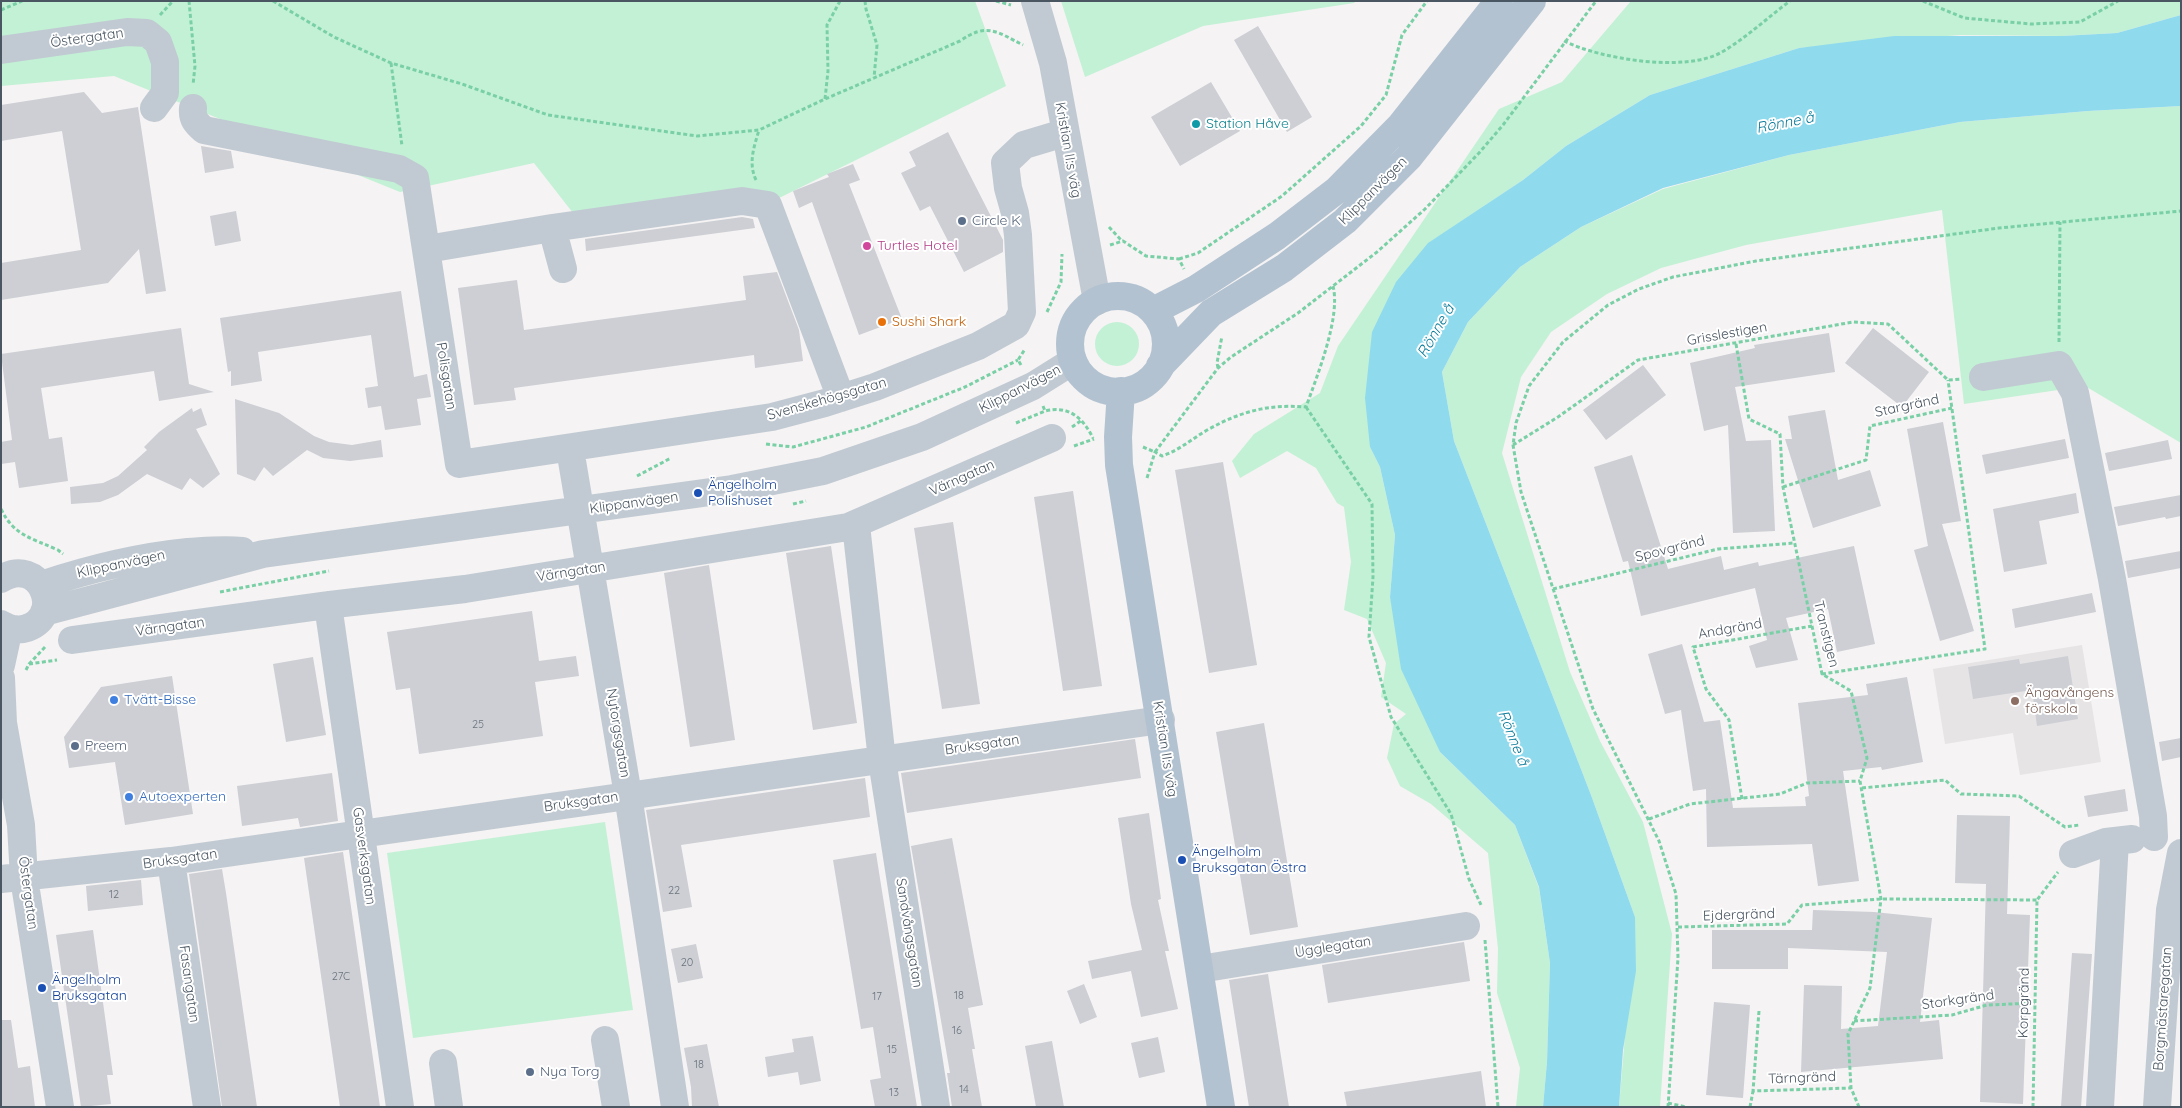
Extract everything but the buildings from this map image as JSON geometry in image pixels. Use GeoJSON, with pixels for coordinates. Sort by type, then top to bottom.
{"type":"FeatureCollection","features":[{"type":"Feature","properties":{"kind":"main road","name":"Klippanvägen"},"geometry":{"type":"LineString","coordinates":[[1152,311],[1196,289],[1277,236],[1337,190],[1401,125],[1499,1]]}},
{"type":"Feature","properties":{"kind":"main road","name":"Klippanvägen"},"geometry":{"type":"LineString","coordinates":[[1097,300],[1087,307],[1073,326],[1070,338],[1070,350],[1079,372],[1087,381],[1103,389],[1120,391],[1132,389],[1143,384],[1211,313],[1284,268],[1345,221],[1409,157],[1532,1]]}},
{"type":"Feature","properties":{"kind":"main road"},"geometry":{"type":"LineString","coordinates":[[1097,300],[1109,297],[1132,298],[1152,311],[1160,321],[1165,338],[1164,356],[1160,366]]}},
{"type":"Feature","properties":{"kind":"main road","name":"Kristian II:s väg"},"geometry":{"type":"LineString","coordinates":[[1120,391],[1105,438],[1119,465],[1221,1107]]}},
{"type":"Feature","properties":{"kind":"street","name":"Kristian II:s väg"},"geometry":{"type":"LineString","coordinates":[[1027,4],[1053,63],[1064,132],[1097,300]]}},
{"type":"Feature","properties":{"kind":"street","name":"Östergatan"},"geometry":{"type":"LineString","coordinates":[[1,50],[127,32],[147,33],[158,42],[165,62],[165,93],[154,108]]}},
{"type":"Feature","properties":{"kind":"street"},"geometry":{"type":"LineString","coordinates":[[193,108],[192,116],[196,124],[204,130],[399,169],[409,175]]}},
{"type":"Feature","properties":{"kind":"street","name":"Svenskehögsgatan"},"geometry":{"type":"LineString","coordinates":[[570,449],[772,417],[842,398],[978,346],[1016,325],[1022,312],[1018,234],[1015,213],[1008,188],[1005,163],[1024,145],[1064,132]]}},
{"type":"Feature","properties":{"kind":"street","name":"Polisgatan"},"geometry":{"type":"LineString","coordinates":[[409,175],[426,249],[459,464],[570,449]]}},
{"type":"Feature","properties":{"kind":"street"},"geometry":{"type":"LineString","coordinates":[[426,249],[552,228],[742,201],[768,205],[842,398]]}},
{"type":"Feature","properties":{"kind":"street"},"geometry":{"type":"LineString","coordinates":[[552,228],[563,269]]}},
{"type":"Feature","properties":{"kind":"street","name":"Klippanvägen"},"geometry":{"type":"LineString","coordinates":[[44,612],[263,554],[580,511],[732,488],[823,470],[922,437],[1033,386],[1073,361]]}},
{"type":"Feature","properties":{"kind":"street"},"geometry":{"type":"LineString","coordinates":[[1983,377],[2059,365],[2075,393],[2112,579],[2153,816],[2154,837]]}},
{"type":"Feature","properties":{"kind":"street","name":"Värngatan"},"geometry":{"type":"LineString","coordinates":[[72,640],[328,604],[464,589],[856,525],[1052,438]]}},
{"type":"Feature","properties":{"kind":"street","name":"Nytorgsgatan"},"geometry":{"type":"LineString","coordinates":[[570,449],[628,796],[676,1107]]}},
{"type":"Feature","properties":{"kind":"street","name":"Sandvångsgatan"},"geometry":{"type":"LineString","coordinates":[[856,525],[882,760],[936,1107]]}},
{"type":"Feature","properties":{"kind":"street","name":"Klippanvägen"},"geometry":{"type":"LineString","coordinates":[[40,585],[72,574],[149,556],[225,549],[263,554]]}},
{"type":"Feature","properties":{"kind":"street"},"geometry":{"type":"LineString","coordinates":[[1,665],[5,626],[20,630],[30,627],[38,621],[44,612],[45,595],[40,585],[30,576],[4,572]]}},
{"type":"Feature","properties":{"kind":"street","name":"Gasverksgatan"},"geometry":{"type":"LineString","coordinates":[[328,604],[400,1107]]}},
{"type":"Feature","properties":{"kind":"street","name":"Östergatan"},"geometry":{"type":"LineString","coordinates":[[1,678],[3,723],[20,825],[13,879],[60,1107]]}},
{"type":"Feature","properties":{"kind":"street","name":"Bruksgatan"},"geometry":{"type":"LineString","coordinates":[[13,879],[171,861],[1160,720]]}},
{"type":"Feature","properties":{"kind":"street"},"geometry":{"type":"LineString","coordinates":[[2073,854],[2106,842],[2181,835]]}},
{"type":"Feature","properties":{"kind":"street"},"geometry":{"type":"LineString","coordinates":[[2100,1107],[2115,841]]}},
{"type":"Feature","properties":{"kind":"street","name":"Borgmästaregatan"},"geometry":{"type":"LineString","coordinates":[[2157,1107],[2181,853]]}},
{"type":"Feature","properties":{"kind":"street","name":"Fasangatan"},"geometry":{"type":"LineString","coordinates":[[171,861],[207,1107]]}},
{"type":"Feature","properties":{"kind":"street","name":"Ugglegatan"},"geometry":{"type":"LineString","coordinates":[[1200,969],[1478,923]]}},
{"type":"Feature","properties":{"kind":"street"},"geometry":{"type":"LineString","coordinates":[[605,1040],[616,1107]]}},
{"type":"Feature","properties":{"kind":"street"},"geometry":{"type":"LineString","coordinates":[[443,1063],[449,1107]]}},
{"type":"Feature","properties":{"kind":"path"},"geometry":{"type":"LineString","coordinates":[[1,10],[22,1]]}},
{"type":"Feature","properties":{"kind":"path"},"geometry":{"type":"LineString","coordinates":[[189,1],[195,66],[192,81],[193,108]]}},
{"type":"Feature","properties":{"kind":"path"},"geometry":{"type":"LineString","coordinates":[[273,1],[334,37],[391,63],[462,84],[548,115],[697,136],[759,130],[824,99],[960,41],[970,34],[991,29],[1028,47]]}},
{"type":"Feature","properties":{"kind":"path"},"geometry":{"type":"LineString","coordinates":[[824,99],[828,71],[827,25],[840,1]]}},
{"type":"Feature","properties":{"kind":"path"},"geometry":{"type":"LineString","coordinates":[[865,1],[877,45],[874,78]]}},
{"type":"Feature","properties":{"kind":"path"},"geometry":{"type":"LineString","coordinates":[[996,1],[1027,4]]}},
{"type":"Feature","properties":{"kind":"path"},"geometry":{"type":"LineString","coordinates":[[1179,259],[1198,253],[1282,196],[1361,126],[1386,95],[1402,35],[1427,1]]}},
{"type":"Feature","properties":{"kind":"path"},"geometry":{"type":"LineString","coordinates":[[1155,452],[1218,368],[1231,357],[1298,313],[1377,252],[1425,209],[1503,125],[1564,41],[1596,1]]}},
{"type":"Feature","properties":{"kind":"path"},"geometry":{"type":"LineString","coordinates":[[1564,41],[1576,47],[1644,62],[1675,63],[1698,60],[1721,53],[1790,1]]}},
{"type":"Feature","properties":{"kind":"path"},"geometry":{"type":"LineString","coordinates":[[1923,1],[1964,18],[2031,24],[2080,22],[2118,1]]}},
{"type":"Feature","properties":{"kind":"path"},"geometry":{"type":"LineString","coordinates":[[391,63],[409,175]]}},
{"type":"Feature","properties":{"kind":"path"},"geometry":{"type":"LineString","coordinates":[[759,130],[752,152],[752,171],[768,205]]}},
{"type":"Feature","properties":{"kind":"path"},"geometry":{"type":"LineString","coordinates":[[1686,1107],[1668,1105],[1678,958],[1676,894],[1669,867],[1649,819],[1596,716],[1521,492],[1513,445],[1516,423],[1529,386],[1563,342],[1608,305],[1639,289],[1673,277],[1756,261],[1999,228],[2181,211]]}},
{"type":"Feature","properties":{"kind":"path"},"geometry":{"type":"LineString","coordinates":[[2059,365],[2060,222]]}},
{"type":"Feature","properties":{"kind":"path"},"geometry":{"type":"LineString","coordinates":[[1306,407],[1330,334],[1335,294],[1333,286]]}},
{"type":"Feature","properties":{"kind":"path","name":"Grisslestigen"},"geometry":{"type":"LineString","coordinates":[[1513,445],[1638,360],[1853,322],[1888,324],[1948,380]]}},
{"type":"Feature","properties":{"kind":"path","name":"Transtigen"},"geometry":{"type":"LineString","coordinates":[[1736,344],[1749,419],[1780,434],[1783,487],[1822,674],[1851,691],[1866,758],[1860,780],[1881,899],[1870,988],[1848,1034],[1852,1088],[1859,1107]]}},
{"type":"Feature","properties":{"kind":"path"},"geometry":{"type":"LineString","coordinates":[[1822,674],[1985,649],[1948,380],[1983,377]]}},
{"type":"Feature","properties":{"kind":"path"},"geometry":{"type":"LineString","coordinates":[[1105,438],[1155,452],[1162,456],[1173,453],[1209,429],[1256,409],[1283,405],[1306,407]]}},
{"type":"Feature","properties":{"kind":"path"},"geometry":{"type":"LineString","coordinates":[[1306,407],[1372,504],[1373,577],[1369,637],[1391,717],[1451,814],[1469,879],[1478,923],[1498,1107]]}},
{"type":"Feature","properties":{"kind":"path","name":"Stargränd"},"geometry":{"type":"LineString","coordinates":[[1783,487],[1866,460],[1870,426],[1952,408]]}},
{"type":"Feature","properties":{"kind":"path"},"geometry":{"type":"LineString","coordinates":[[1,524],[7,520]]}},
{"type":"Feature","properties":{"kind":"path","name":"Spovgränd"},"geometry":{"type":"LineString","coordinates":[[1553,589],[1718,549],[1794,542]]}},
{"type":"Feature","properties":{"kind":"path"},"geometry":{"type":"LineString","coordinates":[[217,593],[332,571]]}},
{"type":"Feature","properties":{"kind":"path","name":"Andgränd"},"geometry":{"type":"LineString","coordinates":[[1742,798],[1728,720],[1706,689],[1693,647],[1812,626]]}},
{"type":"Feature","properties":{"kind":"path"},"geometry":{"type":"LineString","coordinates":[[1649,819],[1690,804],[1780,794],[1807,783],[1860,780]]}},
{"type":"Feature","properties":{"kind":"path"},"geometry":{"type":"LineString","coordinates":[[1862,788],[1945,780],[1961,794],[2019,796],[2065,827],[2084,824]]}},
{"type":"Feature","properties":{"kind":"path"},"geometry":{"type":"LineString","coordinates":[[1881,899],[2037,900],[2073,854]]}},
{"type":"Feature","properties":{"kind":"path","name":"Ejdergränd"},"geometry":{"type":"LineString","coordinates":[[1678,928],[1787,924],[1802,905],[1881,899]]}},
{"type":"Feature","properties":{"kind":"path","name":"Korpgränd"},"geometry":{"type":"LineString","coordinates":[[2033,1107],[2037,900]]}},
{"type":"Feature","properties":{"kind":"path","name":"Storkgränd"},"geometry":{"type":"LineString","coordinates":[[1854,1021],[1952,1015],[1987,1005],[2035,1003]]}},
{"type":"Feature","properties":{"kind":"path","name":"Tärngränd"},"geometry":{"type":"LineString","coordinates":[[1750,1107],[1754,1091],[1760,1011]]}},
{"type":"Feature","properties":{"kind":"path","name":"Tärngränd"},"geometry":{"type":"LineString","coordinates":[[1754,1091],[1852,1088]]}},
{"type":"Feature","properties":{"kind":"shaded area","name":"Ängavångens förskola"},"geometry":{"type":"Polygon","coordinates":[[[2082,645],[2101,762],[2020,775],[2013,733],[1945,744],[1933,669],[2082,645]]]}},
{"type":"Feature","properties":{"kind":"green space"},"geometry":{"type":"Polygon","coordinates":[[[1,1],[975,1],[1006,86],[773,201],[573,213],[534,163],[400,192],[114,76],[1,86],[1,1]]]}},
{"type":"Feature","properties":{"kind":"green space"},"geometry":{"type":"Polygon","coordinates":[[[1061,1],[1356,1],[1354,3],[1203,26],[1085,77],[1061,1]]]}},
{"type":"Feature","properties":{"kind":"green space"},"geometry":{"type":"Polygon","coordinates":[[[1631,1],[2181,1],[2181,15],[2117,33],[2062,36],[1960,35],[1799,48],[1650,95],[1566,146],[1523,180],[1429,243],[1370,447],[1380,467],[1395,535],[1390,597],[1440,752],[1515,825],[1539,888],[1550,963],[1547,1062],[1543,1107],[1516,1107],[1520,1068],[1497,993],[1498,949],[1488,853],[1431,804],[1400,786],[1387,758],[1394,724],[1406,714],[1381,697],[1386,663],[1367,619],[1344,610],[1351,562],[1344,507],[1337,503],[1316,468],[1287,451],[1240,478],[1232,461],[1254,434],[1320,393],[1338,346],[1499,109],[1562,82],[1631,1]]]}},
{"type":"Feature","properties":{"kind":"green space"},"geometry":{"type":"Polygon","coordinates":[[[2181,106],[2181,443],[2085,386],[1964,404],[1942,210],[1746,245],[1661,268],[1607,294],[1551,332],[1521,377],[1502,453],[1570,672],[1600,741],[1643,822],[1672,934],[1660,1107],[1619,1107],[1635,917],[1591,795],[1454,441],[1442,372],[1468,322],[1520,267],[1581,227],[1663,189],[1789,155],[1960,122],[2088,111],[2181,106]]]}},
{"type":"Feature","properties":{"kind":"green space"},"geometry":{"type":"Polygon","coordinates":[[[1121,322],[1133,328],[1138,335],[1138,353],[1133,360],[1126,365],[1113,366],[1105,363],[1098,356],[1095,340],[1098,332],[1105,325],[1121,322]]]}},
{"type":"Feature","properties":{"kind":"green space"},"geometry":{"type":"Polygon","coordinates":[[[605,822],[633,1010],[413,1038],[387,853],[605,822]]]}},
{"type":"Feature","properties":{"kind":"water","name":"Rönne å"},"geometry":{"type":"Polygon","coordinates":[[[2181,15],[2181,106],[2088,111],[1960,122],[1789,155],[1663,188],[1581,227],[1520,267],[1468,322],[1442,372],[1454,441],[1591,795],[1635,917],[1636,971],[1623,1050],[1619,1107],[1543,1107],[1547,1062],[1550,963],[1539,887],[1515,825],[1440,752],[1401,669],[1390,597],[1395,535],[1380,467],[1370,447],[1365,398],[1372,332],[1396,282],[1428,243],[1523,180],[1566,146],[1650,95],[1799,48],[1894,36],[2062,36],[2117,33],[2181,15]]]}},
{"type":"Feature","properties":{"kind":"place","name":"Station Håve"},"geometry":{"type":"Point","coordinates":[1196,124]}},
{"type":"Feature","properties":{"kind":"place","name":"Circle K"},"geometry":{"type":"Point","coordinates":[962,221]}},
{"type":"Feature","properties":{"kind":"place","name":"Turtles Hotel"},"geometry":{"type":"Point","coordinates":[867,246]}},
{"type":"Feature","properties":{"kind":"place","name":"Sushi Shark"},"geometry":{"type":"Point","coordinates":[882,322]}},
{"type":"Feature","properties":{"kind":"place","name":"Ängelholm Polishuset"},"geometry":{"type":"Point","coordinates":[698,493]}},
{"type":"Feature","properties":{"kind":"place","name":"Tvätt-Bisse"},"geometry":{"type":"Point","coordinates":[114,700]}},
{"type":"Feature","properties":{"kind":"place","name":"Ängavångens förskola"},"geometry":{"type":"Point","coordinates":[2015,701]}},
{"type":"Feature","properties":{"kind":"place","name":"Preem"},"geometry":{"type":"Point","coordinates":[75,746]}},
{"type":"Feature","properties":{"kind":"place","name":"Autoexperten"},"geometry":{"type":"Point","coordinates":[129,797]}},
{"type":"Feature","properties":{"kind":"place","name":"Ängelholm Bruksgatan Östra"},"geometry":{"type":"Point","coordinates":[1182,860]}},
{"type":"Feature","properties":{"kind":"place","name":"Ängelholm Bruksgatan"},"geometry":{"type":"Point","coordinates":[42,988]}},
{"type":"Feature","properties":{"kind":"place","name":"Nya Torg"},"geometry":{"type":"Point","coordinates":[530,1072]}}]}
